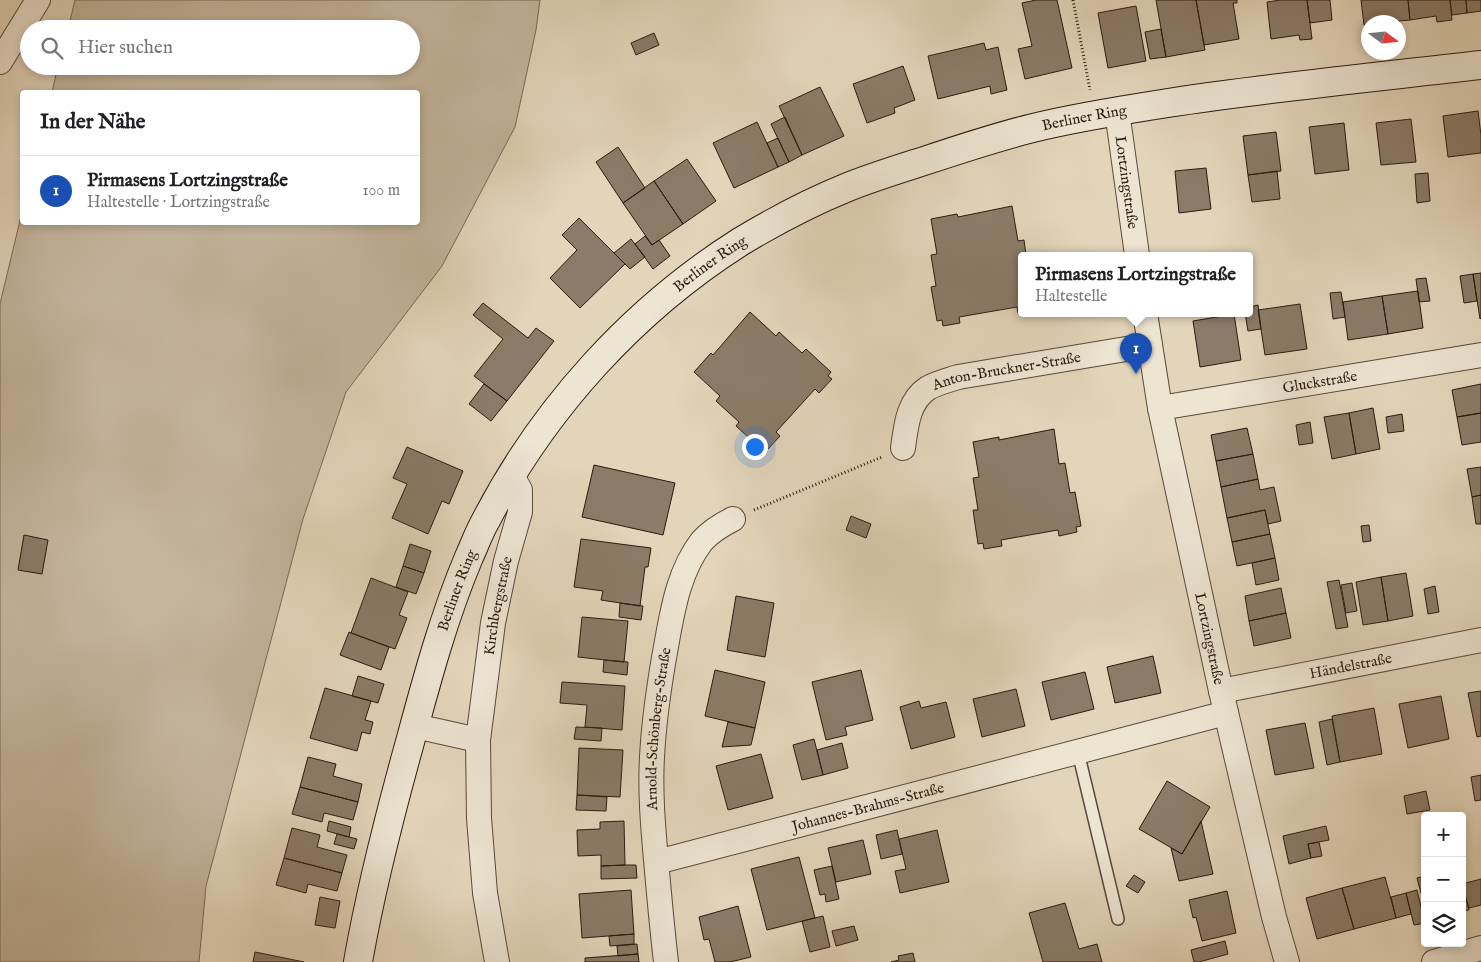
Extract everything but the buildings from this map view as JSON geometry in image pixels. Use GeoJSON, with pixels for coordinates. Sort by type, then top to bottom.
{"type":"FeatureCollection","features":[{"type":"Feature","properties":{"kind":"street"},"geometry":{"type":"LineString","coordinates":[[26,20],[38,0]]}},
{"type":"Feature","properties":{"kind":"street"},"geometry":{"type":"LineString","coordinates":[[0,62],[20,29]]}},
{"type":"Feature","properties":{"kind":"street","name":"Berliner Ring"},"geometry":{"type":"LineString","coordinates":[[358,962],[382,843],[414,726],[462,573],[484,523],[511,474],[556,408],[604,354],[652,307],[740,242],[791,214],[846,188],[977,143],[1036,127],[1106,113],[1223,95],[1481,64]]}},
{"type":"Feature","properties":{"kind":"street","name":"Lortzingstraße"},"geometry":{"type":"LineString","coordinates":[[1106,113],[1136,252]]}},
{"type":"Feature","properties":{"kind":"street","name":"Lortzingstraße"},"geometry":{"type":"LineString","coordinates":[[1146,317],[1160,408],[1223,702],[1274,917],[1288,962]]}},
{"type":"Feature","properties":{"kind":"street","name":"Anton-Bruckner-Straße"},"geometry":{"type":"LineString","coordinates":[[903,448],[906,421],[916,399],[929,387],[958,377],[1150,345]]}},
{"type":"Feature","properties":{"kind":"street","name":"Gluckstraße"},"geometry":{"type":"LineString","coordinates":[[1160,408],[1481,354]]}},
{"type":"Feature","properties":{"kind":"street","name":"Kirchbergstraße"},"geometry":{"type":"LineString","coordinates":[[497,962],[485,893],[479,818],[478,740],[493,623],[506,560],[520,512],[520,490],[511,474]]}},
{"type":"Feature","properties":{"kind":"street","name":"Arnold-Schönberg-Straße"},"geometry":{"type":"LineString","coordinates":[[666,962],[652,807],[652,759],[661,673],[678,592],[688,564],[702,541],[715,528],[733,519]]}},
{"type":"Feature","properties":{"kind":"street","name":"Händelstraße"},"geometry":{"type":"LineString","coordinates":[[1223,702],[1481,640]]}},
{"type":"Feature","properties":{"kind":"street","name":"Johannes-Brahms-Straße"},"geometry":{"type":"LineString","coordinates":[[657,862],[1078,752],[1223,702]]}},
{"type":"Feature","properties":{"kind":"street"},"geometry":{"type":"LineString","coordinates":[[414,726],[478,740]]}},
{"type":"Feature","properties":{"kind":"street"},"geometry":{"type":"LineString","coordinates":[[1434,962],[1481,948]]}},
{"type":"Feature","properties":{"kind":"lane"},"geometry":{"type":"LineString","coordinates":[[1078,752],[1118,919]]}},
{"type":"Feature","properties":{"kind":"path"},"geometry":{"type":"LineString","coordinates":[[1073,0],[1106,113]]}},
{"type":"Feature","properties":{"kind":"path"},"geometry":{"type":"LineString","coordinates":[[733,519],[903,448]]}},
{"type":"Feature","properties":{"kind":"shaded area"},"geometry":{"type":"Polygon","coordinates":[[[75,0],[540,0],[536,30],[515,127],[442,266],[346,392],[303,519],[206,886],[199,962],[0,962],[0,304],[20,220],[20,225],[420,225],[420,90],[52,90],[56,75],[420,75],[420,20],[70,20],[75,0]]]}},
{"type":"Feature","properties":{"kind":"place","name":"Pirmasens Lortzingstraße"},"geometry":{"type":"Point","coordinates":[1136,374]}}]}
